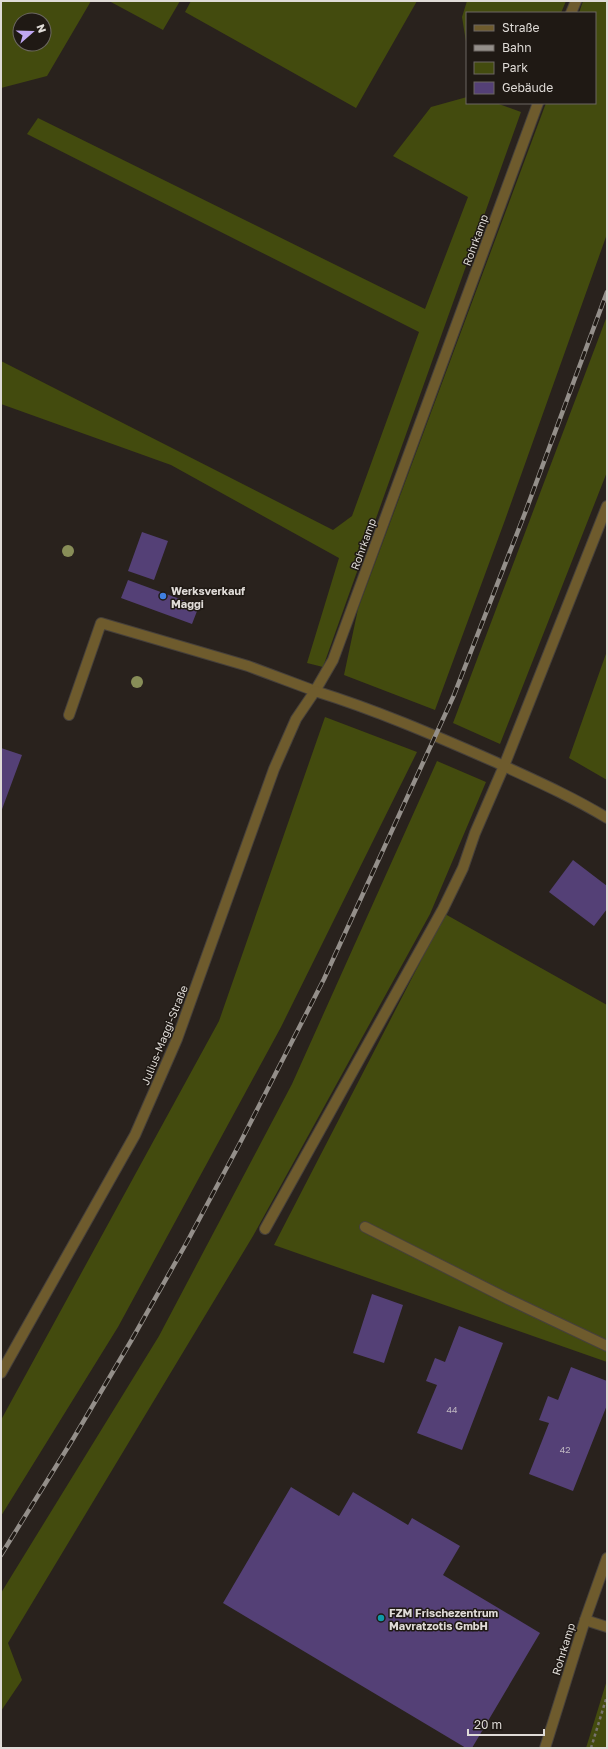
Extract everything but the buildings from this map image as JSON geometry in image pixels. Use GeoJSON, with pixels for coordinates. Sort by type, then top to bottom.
{"type":"FeatureCollection","features":[{"type":"Feature","properties":{"kind":"street"},"geometry":{"type":"LineString","coordinates":[[571,12],[576,1]]}},
{"type":"Feature","properties":{"kind":"street","name":"Rohrkamp"},"geometry":{"type":"LineString","coordinates":[[315,691],[333,660],[538,104]]}},
{"type":"Feature","properties":{"kind":"street"},"geometry":{"type":"LineString","coordinates":[[265,1229],[443,909],[463,868],[475,833],[504,766],[607,506]]}},
{"type":"Feature","properties":{"kind":"street"},"geometry":{"type":"LineString","coordinates":[[69,715],[101,624],[248,666],[315,691],[363,706],[430,733],[504,766],[570,797],[607,818]]}},
{"type":"Feature","properties":{"kind":"street","name":"Julius-Maggi-Straße"},"geometry":{"type":"LineString","coordinates":[[1,1373],[135,1135],[178,1039],[274,768],[296,719],[315,691]]}},
{"type":"Feature","properties":{"kind":"street"},"geometry":{"type":"LineString","coordinates":[[365,1227],[508,1300],[607,1346]]}},
{"type":"Feature","properties":{"kind":"street","name":"Rohrkamp"},"geometry":{"type":"LineString","coordinates":[[545,1748],[585,1620],[607,1558]]}},
{"type":"Feature","properties":{"kind":"street"},"geometry":{"type":"LineString","coordinates":[[585,1620],[607,1627]]}},
{"type":"Feature","properties":{"kind":"path"},"geometry":{"type":"LineString","coordinates":[[591,1748],[607,1696]]}},
{"type":"Feature","properties":{"kind":"green space"},"geometry":{"type":"Polygon","coordinates":[[[1,1],[91,1],[47,76],[1,88],[1,1]]]}},
{"type":"Feature","properties":{"kind":"green space"},"geometry":{"type":"Polygon","coordinates":[[[109,1],[180,1],[163,30],[109,1]]]}},
{"type":"Feature","properties":{"kind":"green space"},"geometry":{"type":"Polygon","coordinates":[[[191,1],[417,1],[356,108],[185,12],[191,1]]]}},
{"type":"Feature","properties":{"kind":"green space"},"geometry":{"type":"Polygon","coordinates":[[[467,1],[566,1],[561,12],[466,12],[466,42],[462,17],[467,1]]]}},
{"type":"Feature","properties":{"kind":"green space"},"geometry":{"type":"Polygon","coordinates":[[[583,1],[607,1],[607,234],[505,520],[435,710],[344,675],[358,609],[546,104],[596,104],[596,12],[579,12],[583,1]]]}},
{"type":"Feature","properties":{"kind":"green space"},"geometry":{"type":"Polygon","coordinates":[[[466,97],[466,104],[499,104],[521,112],[323,667],[307,663],[339,558],[171,465],[1,404],[1,361],[333,530],[352,516],[419,332],[27,134],[38,118],[425,309],[468,197],[393,156],[431,107],[466,97]]]}},
{"type":"Feature","properties":{"kind":"green space"},"geometry":{"type":"Polygon","coordinates":[[[607,316],[607,472],[500,744],[453,723],[607,316]]]}},
{"type":"Feature","properties":{"kind":"green space"},"geometry":{"type":"Polygon","coordinates":[[[607,651],[607,780],[569,758],[607,651]]]}},
{"type":"Feature","properties":{"kind":"green space"},"geometry":{"type":"Polygon","coordinates":[[[325,717],[417,752],[281,1027],[118,1327],[1,1516],[1,1420],[219,1021],[325,717]]]}},
{"type":"Feature","properties":{"kind":"green space"},"geometry":{"type":"Polygon","coordinates":[[[437,761],[486,782],[430,914],[253,1236],[8,1643],[22,1680],[1,1711],[1,1593],[159,1336],[292,1084],[437,761]]]}},
{"type":"Feature","properties":{"kind":"green space"},"geometry":{"type":"Polygon","coordinates":[[[445,914],[607,1005],[607,1362],[274,1245],[445,914]]]}},
{"type":"Feature","properties":{"kind":"green space"},"geometry":{"type":"Polygon","coordinates":[[[607,1680],[607,1748],[586,1748],[607,1680]]]}},
{"type":"Feature","properties":{"kind":"railway"},"geometry":{"type":"LineString","coordinates":[[1,1555],[73,1439],[187,1242],[240,1143],[324,979],[454,695],[525,513],[607,292]]}},
{"type":"Feature","properties":{"kind":"place","name":"Werksverkauf Maggi"},"geometry":{"type":"Point","coordinates":[163,596]}},
{"type":"Feature","properties":{"kind":"place","name":"FZM Frischezentrum Mavratzotis GmbH"},"geometry":{"type":"Point","coordinates":[381,1618]}}]}
